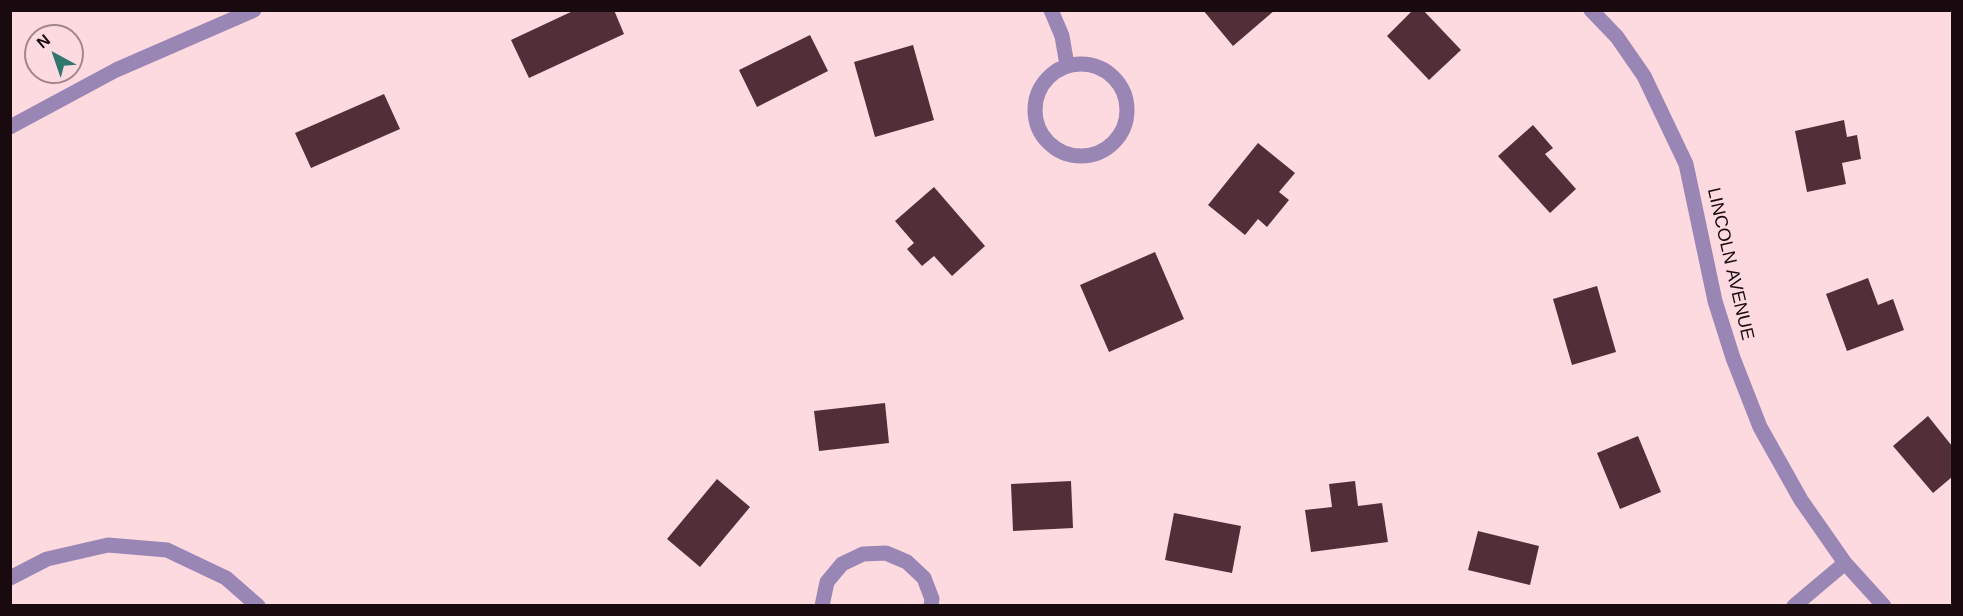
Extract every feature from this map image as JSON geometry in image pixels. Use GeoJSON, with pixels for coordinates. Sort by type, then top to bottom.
{"type":"FeatureCollection","features":[{"type":"Feature","properties":{"kind":"street"},"geometry":{"type":"LineString","coordinates":[[10,127],[116,70],[254,10]]}},
{"type":"Feature","properties":{"kind":"street"},"geometry":{"type":"LineString","coordinates":[[1051,10],[1062,36],[1067,65]]}},
{"type":"Feature","properties":{"kind":"street","name":"LINCOLN AVENUE"},"geometry":{"type":"LineString","coordinates":[[1591,10],[1617,37],[1644,76],[1686,164],[1715,301],[1732,358],[1760,427],[1801,500],[1845,562],[1884,606]]}},
{"type":"Feature","properties":{"kind":"street"},"geometry":{"type":"LineString","coordinates":[[1087,64],[1106,70],[1116,78],[1123,89],[1128,116],[1124,128],[1117,140],[1095,154],[1069,155],[1057,149],[1043,136],[1035,117],[1038,91],[1055,71],[1067,65],[1087,64]]}},
{"type":"Feature","properties":{"kind":"street"},"geometry":{"type":"LineString","coordinates":[[10,578],[47,559],[108,545],[166,550],[226,578],[258,606]]}},
{"type":"Feature","properties":{"kind":"street"},"geometry":{"type":"LineString","coordinates":[[822,606],[827,582],[842,564],[863,554],[886,553],[907,562],[924,578],[932,599],[931,606]]}},
{"type":"Feature","properties":{"kind":"street"},"geometry":{"type":"LineString","coordinates":[[1794,606],[1845,562]]}},
{"type":"Feature","properties":{"kind":"building"},"geometry":{"type":"Polygon","coordinates":[[[575,10],[614,10],[624,34],[529,78],[511,40],[575,10]]]}},
{"type":"Feature","properties":{"kind":"building"},"geometry":{"type":"Polygon","coordinates":[[[1203,10],[1275,10],[1233,46],[1203,10]]]}},
{"type":"Feature","properties":{"kind":"building"},"geometry":{"type":"Polygon","coordinates":[[[1413,10],[1423,10],[1461,50],[1429,80],[1387,36],[1413,10]]]}},
{"type":"Feature","properties":{"kind":"building"},"geometry":{"type":"Polygon","coordinates":[[[810,35],[828,71],[757,107],[739,70],[810,35]]]}},
{"type":"Feature","properties":{"kind":"building"},"geometry":{"type":"Polygon","coordinates":[[[913,45],[934,120],[875,137],[854,62],[913,45]]]}},
{"type":"Feature","properties":{"kind":"building"},"geometry":{"type":"Polygon","coordinates":[[[384,94],[400,129],[311,168],[295,133],[384,94]]]}},
{"type":"Feature","properties":{"kind":"building"},"geometry":{"type":"Polygon","coordinates":[[[1844,120],[1847,137],[1857,135],[1861,159],[1842,163],[1846,184],[1807,192],[1795,131],[1844,120]]]}},
{"type":"Feature","properties":{"kind":"building"},"geometry":{"type":"Polygon","coordinates":[[[1533,125],[1553,148],[1545,154],[1576,189],[1550,213],[1498,156],[1533,125]]]}},
{"type":"Feature","properties":{"kind":"building"},"geometry":{"type":"Polygon","coordinates":[[[1258,143],[1295,173],[1279,192],[1289,200],[1267,227],[1258,219],[1245,235],[1208,205],[1258,143]]]}},
{"type":"Feature","properties":{"kind":"building"},"geometry":{"type":"Polygon","coordinates":[[[934,187],[985,246],[952,276],[934,256],[922,266],[907,249],[914,243],[895,221],[934,187]]]}},
{"type":"Feature","properties":{"kind":"building"},"geometry":{"type":"Polygon","coordinates":[[[1155,252],[1184,319],[1109,352],[1080,285],[1155,252]]]}},
{"type":"Feature","properties":{"kind":"building"},"geometry":{"type":"Polygon","coordinates":[[[1868,278],[1878,305],[1893,299],[1904,330],[1847,351],[1826,294],[1868,278]]]}},
{"type":"Feature","properties":{"kind":"building"},"geometry":{"type":"Polygon","coordinates":[[[1597,286],[1616,352],[1572,365],[1553,299],[1597,286]]]}},
{"type":"Feature","properties":{"kind":"building"},"geometry":{"type":"Polygon","coordinates":[[[885,403],[889,443],[819,451],[814,411],[885,403]]]}},
{"type":"Feature","properties":{"kind":"building"},"geometry":{"type":"Polygon","coordinates":[[[1928,416],[1952,446],[1952,477],[1933,493],[1893,446],[1928,416]]]}},
{"type":"Feature","properties":{"kind":"building"},"geometry":{"type":"Polygon","coordinates":[[[1638,436],[1661,492],[1620,509],[1597,453],[1638,436]]]}},
{"type":"Feature","properties":{"kind":"building"},"geometry":{"type":"Polygon","coordinates":[[[717,479],[750,507],[700,567],[667,539],[717,479]]]}},
{"type":"Feature","properties":{"kind":"building"},"geometry":{"type":"Polygon","coordinates":[[[1071,481],[1073,528],[1013,531],[1011,484],[1071,481]]]}},
{"type":"Feature","properties":{"kind":"building"},"geometry":{"type":"Polygon","coordinates":[[[1355,481],[1358,506],[1382,503],[1388,542],[1311,552],[1305,510],[1332,507],[1329,484],[1355,481]]]}},
{"type":"Feature","properties":{"kind":"building"},"geometry":{"type":"Polygon","coordinates":[[[1174,513],[1241,526],[1232,573],[1165,560],[1174,513]]]}},
{"type":"Feature","properties":{"kind":"building"},"geometry":{"type":"Polygon","coordinates":[[[1478,531],[1539,546],[1530,585],[1468,570],[1478,531]]]}}]}
